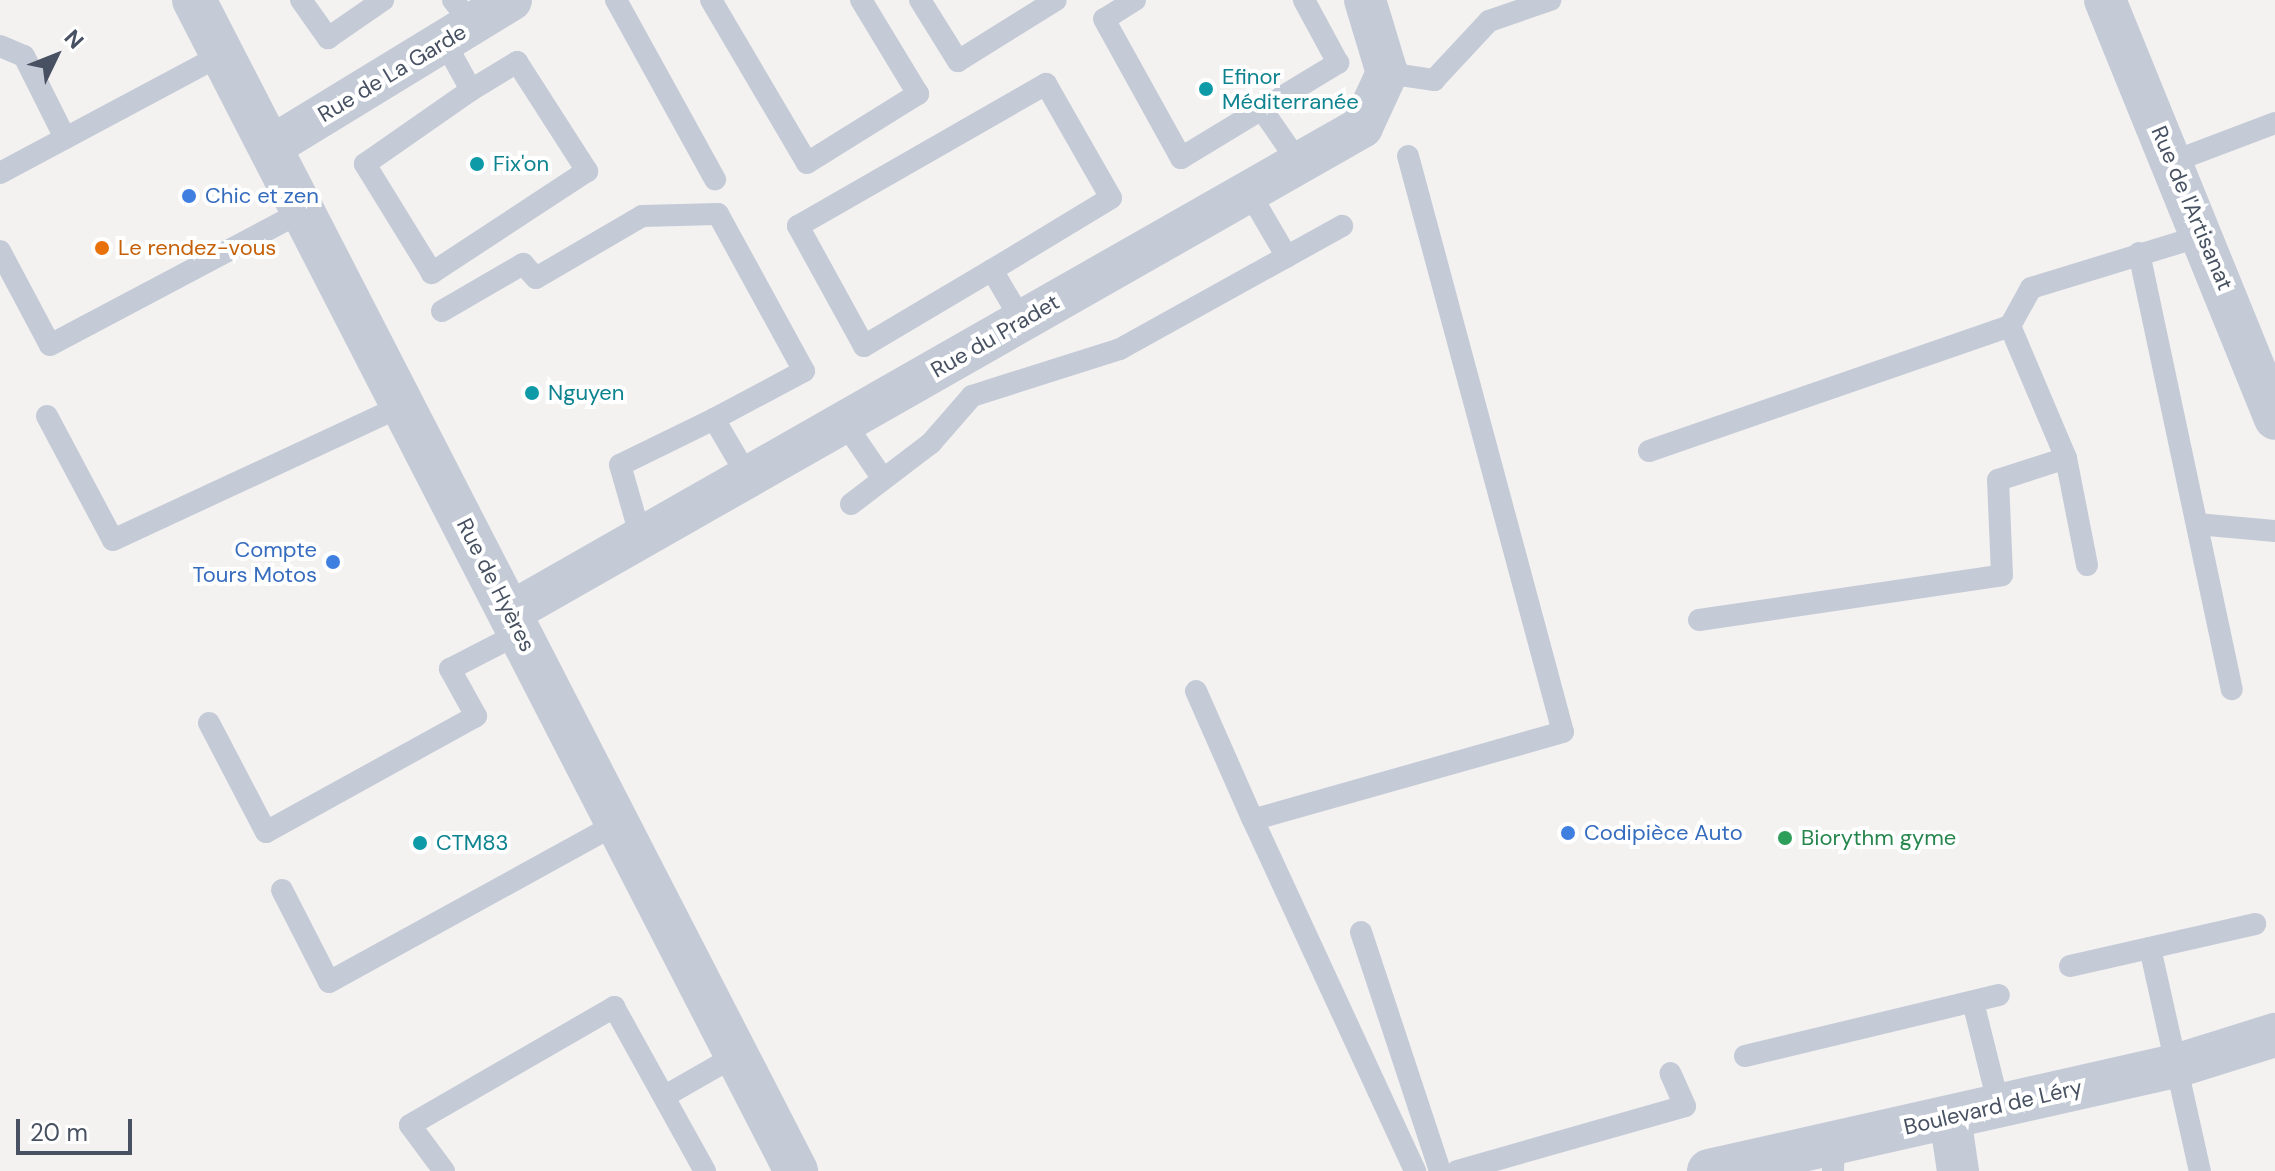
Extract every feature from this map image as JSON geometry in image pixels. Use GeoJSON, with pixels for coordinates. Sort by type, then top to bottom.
{"type":"FeatureCollection","features":[{"type":"Feature","properties":{"kind":"street","name":"Rue de Hyères"},"geometry":{"type":"LineString","coordinates":[[194,0],[305,210],[733,1057],[796,1171]]}},
{"type":"Feature","properties":{"kind":"street","name":"Rue de La Garde"},"geometry":{"type":"LineString","coordinates":[[272,146],[456,22],[511,0]]}},
{"type":"Feature","properties":{"kind":"street"},"geometry":{"type":"LineString","coordinates":[[1365,0],[1387,73]]}},
{"type":"Feature","properties":{"kind":"street","name":"Rue de l'Artisanat"},"geometry":{"type":"LineString","coordinates":[[2105,0],[2204,235],[2266,362],[2275,419]]}},
{"type":"Feature","properties":{"kind":"street","name":"Rue du Pradet"},"geometry":{"type":"LineString","coordinates":[[515,623],[641,538],[1362,127],[1387,73]]}},
{"type":"Feature","properties":{"kind":"street","name":"Boulevard de Léry"},"geometry":{"type":"LineString","coordinates":[[1727,1169],[1833,1157],[1950,1117],[2179,1065],[2275,1035]]}},
{"type":"Feature","properties":{"kind":"street"},"geometry":{"type":"LineString","coordinates":[[1950,1117],[1958,1171]]}},
{"type":"Feature","properties":{"kind":"lane"},"geometry":{"type":"LineString","coordinates":[[301,0],[328,38],[383,0]]}},
{"type":"Feature","properties":{"kind":"lane"},"geometry":{"type":"LineString","coordinates":[[616,0],[715,179]]}},
{"type":"Feature","properties":{"kind":"lane"},"geometry":{"type":"LineString","coordinates":[[711,0],[807,163],[918,94],[861,0]]}},
{"type":"Feature","properties":{"kind":"lane"},"geometry":{"type":"LineString","coordinates":[[920,0],[958,61],[1056,0]]}},
{"type":"Feature","properties":{"kind":"lane"},"geometry":{"type":"LineString","coordinates":[[1135,0],[1104,19],[1181,158],[1338,63],[1304,0]]}},
{"type":"Feature","properties":{"kind":"lane"},"geometry":{"type":"LineString","coordinates":[[1387,73],[1434,80],[1489,21],[1550,0]]}},
{"type":"Feature","properties":{"kind":"lane"},"geometry":{"type":"LineString","coordinates":[[456,22],[471,90]]}},
{"type":"Feature","properties":{"kind":"lane"},"geometry":{"type":"LineString","coordinates":[[0,46],[24,56],[65,138]]}},
{"type":"Feature","properties":{"kind":"lane"},"geometry":{"type":"LineString","coordinates":[[0,173],[223,54]]}},
{"type":"Feature","properties":{"kind":"lane"},"geometry":{"type":"LineString","coordinates":[[517,62],[587,171],[432,273],[365,164],[471,90],[517,62]]}},
{"type":"Feature","properties":{"kind":"lane"},"geometry":{"type":"LineString","coordinates":[[1046,84],[1111,198],[992,270],[864,346],[798,226],[1046,84]]}},
{"type":"Feature","properties":{"kind":"lane"},"geometry":{"type":"LineString","coordinates":[[1263,111],[1299,163]]}},
{"type":"Feature","properties":{"kind":"lane"},"geometry":{"type":"LineString","coordinates":[[2172,162],[2275,123]]}},
{"type":"Feature","properties":{"kind":"lane"},"geometry":{"type":"LineString","coordinates":[[1253,820],[1563,732],[1408,156]]}},
{"type":"Feature","properties":{"kind":"lane"},"geometry":{"type":"LineString","coordinates":[[1249,192],[1287,257]]}},
{"type":"Feature","properties":{"kind":"lane"},"geometry":{"type":"LineString","coordinates":[[0,251],[50,345],[305,210]]}},
{"type":"Feature","properties":{"kind":"lane"},"geometry":{"type":"LineString","coordinates":[[442,311],[523,264],[536,278],[642,216],[718,214],[804,371],[620,465],[641,538]]}},
{"type":"Feature","properties":{"kind":"lane"},"geometry":{"type":"LineString","coordinates":[[851,504],[931,443],[972,396],[1120,349],[1342,226]]}},
{"type":"Feature","properties":{"kind":"lane"},"geometry":{"type":"LineString","coordinates":[[1649,451],[2010,326],[2031,288],[2204,235]]}},
{"type":"Feature","properties":{"kind":"lane"},"geometry":{"type":"LineString","coordinates":[[2139,253],[2232,689]]}},
{"type":"Feature","properties":{"kind":"lane"},"geometry":{"type":"LineString","coordinates":[[992,270],[1022,321]]}},
{"type":"Feature","properties":{"kind":"lane"},"geometry":{"type":"LineString","coordinates":[[2010,326],[2066,458],[2087,565]]}},
{"type":"Feature","properties":{"kind":"lane"},"geometry":{"type":"LineString","coordinates":[[47,416],[113,540],[404,405]]}},
{"type":"Feature","properties":{"kind":"lane"},"geometry":{"type":"LineString","coordinates":[[714,419],[748,477]]}},
{"type":"Feature","properties":{"kind":"lane"},"geometry":{"type":"LineString","coordinates":[[844,422],[883,479]]}},
{"type":"Feature","properties":{"kind":"lane"},"geometry":{"type":"LineString","coordinates":[[1699,620],[2002,575],[1998,480],[2066,458]]}},
{"type":"Feature","properties":{"kind":"lane"},"geometry":{"type":"LineString","coordinates":[[2197,524],[2275,531]]}},
{"type":"Feature","properties":{"kind":"lane"},"geometry":{"type":"LineString","coordinates":[[209,723],[266,832],[476,716],[450,669],[515,623]]}},
{"type":"Feature","properties":{"kind":"lane"},"geometry":{"type":"LineString","coordinates":[[1196,691],[1415,1171]]}},
{"type":"Feature","properties":{"kind":"lane"},"geometry":{"type":"LineString","coordinates":[[282,890],[329,982],[616,824]]}},
{"type":"Feature","properties":{"kind":"lane"},"geometry":{"type":"LineString","coordinates":[[2070,966],[2255,924]]}},
{"type":"Feature","properties":{"kind":"lane"},"geometry":{"type":"LineString","coordinates":[[1361,932],[1440,1171]]}},
{"type":"Feature","properties":{"kind":"lane"},"geometry":{"type":"LineString","coordinates":[[2150,948],[2179,1065],[2200,1171]]}},
{"type":"Feature","properties":{"kind":"lane"},"geometry":{"type":"LineString","coordinates":[[1745,1056],[1999,995]]}},
{"type":"Feature","properties":{"kind":"lane"},"geometry":{"type":"LineString","coordinates":[[1973,1002],[1999,1106]]}},
{"type":"Feature","properties":{"kind":"lane"},"geometry":{"type":"LineString","coordinates":[[444,1171],[410,1125],[614,1007],[705,1171]]}},
{"type":"Feature","properties":{"kind":"lane"},"geometry":{"type":"LineString","coordinates":[[665,1096],[733,1057]]}},
{"type":"Feature","properties":{"kind":"lane"},"geometry":{"type":"LineString","coordinates":[[1457,1171],[1685,1106],[1670,1073]]}},
{"type":"Feature","properties":{"kind":"place","name":"Efinor Méditerranée"},"geometry":{"type":"Point","coordinates":[1206,89]}},
{"type":"Feature","properties":{"kind":"place","name":"Fix'on"},"geometry":{"type":"Point","coordinates":[477,164]}},
{"type":"Feature","properties":{"kind":"place","name":"Chic et zen"},"geometry":{"type":"Point","coordinates":[189,196]}},
{"type":"Feature","properties":{"kind":"place","name":"Le rendez-vous"},"geometry":{"type":"Point","coordinates":[102,248]}},
{"type":"Feature","properties":{"kind":"place","name":"Nguyen"},"geometry":{"type":"Point","coordinates":[532,393]}},
{"type":"Feature","properties":{"kind":"place","name":"Compte Tours Motos"},"geometry":{"type":"Point","coordinates":[333,562]}},
{"type":"Feature","properties":{"kind":"place","name":"Codipièce Auto"},"geometry":{"type":"Point","coordinates":[1568,833]}},
{"type":"Feature","properties":{"kind":"place","name":"Biorythm gyme"},"geometry":{"type":"Point","coordinates":[1785,838]}},
{"type":"Feature","properties":{"kind":"place","name":"CTM83"},"geometry":{"type":"Point","coordinates":[420,843]}}]}
